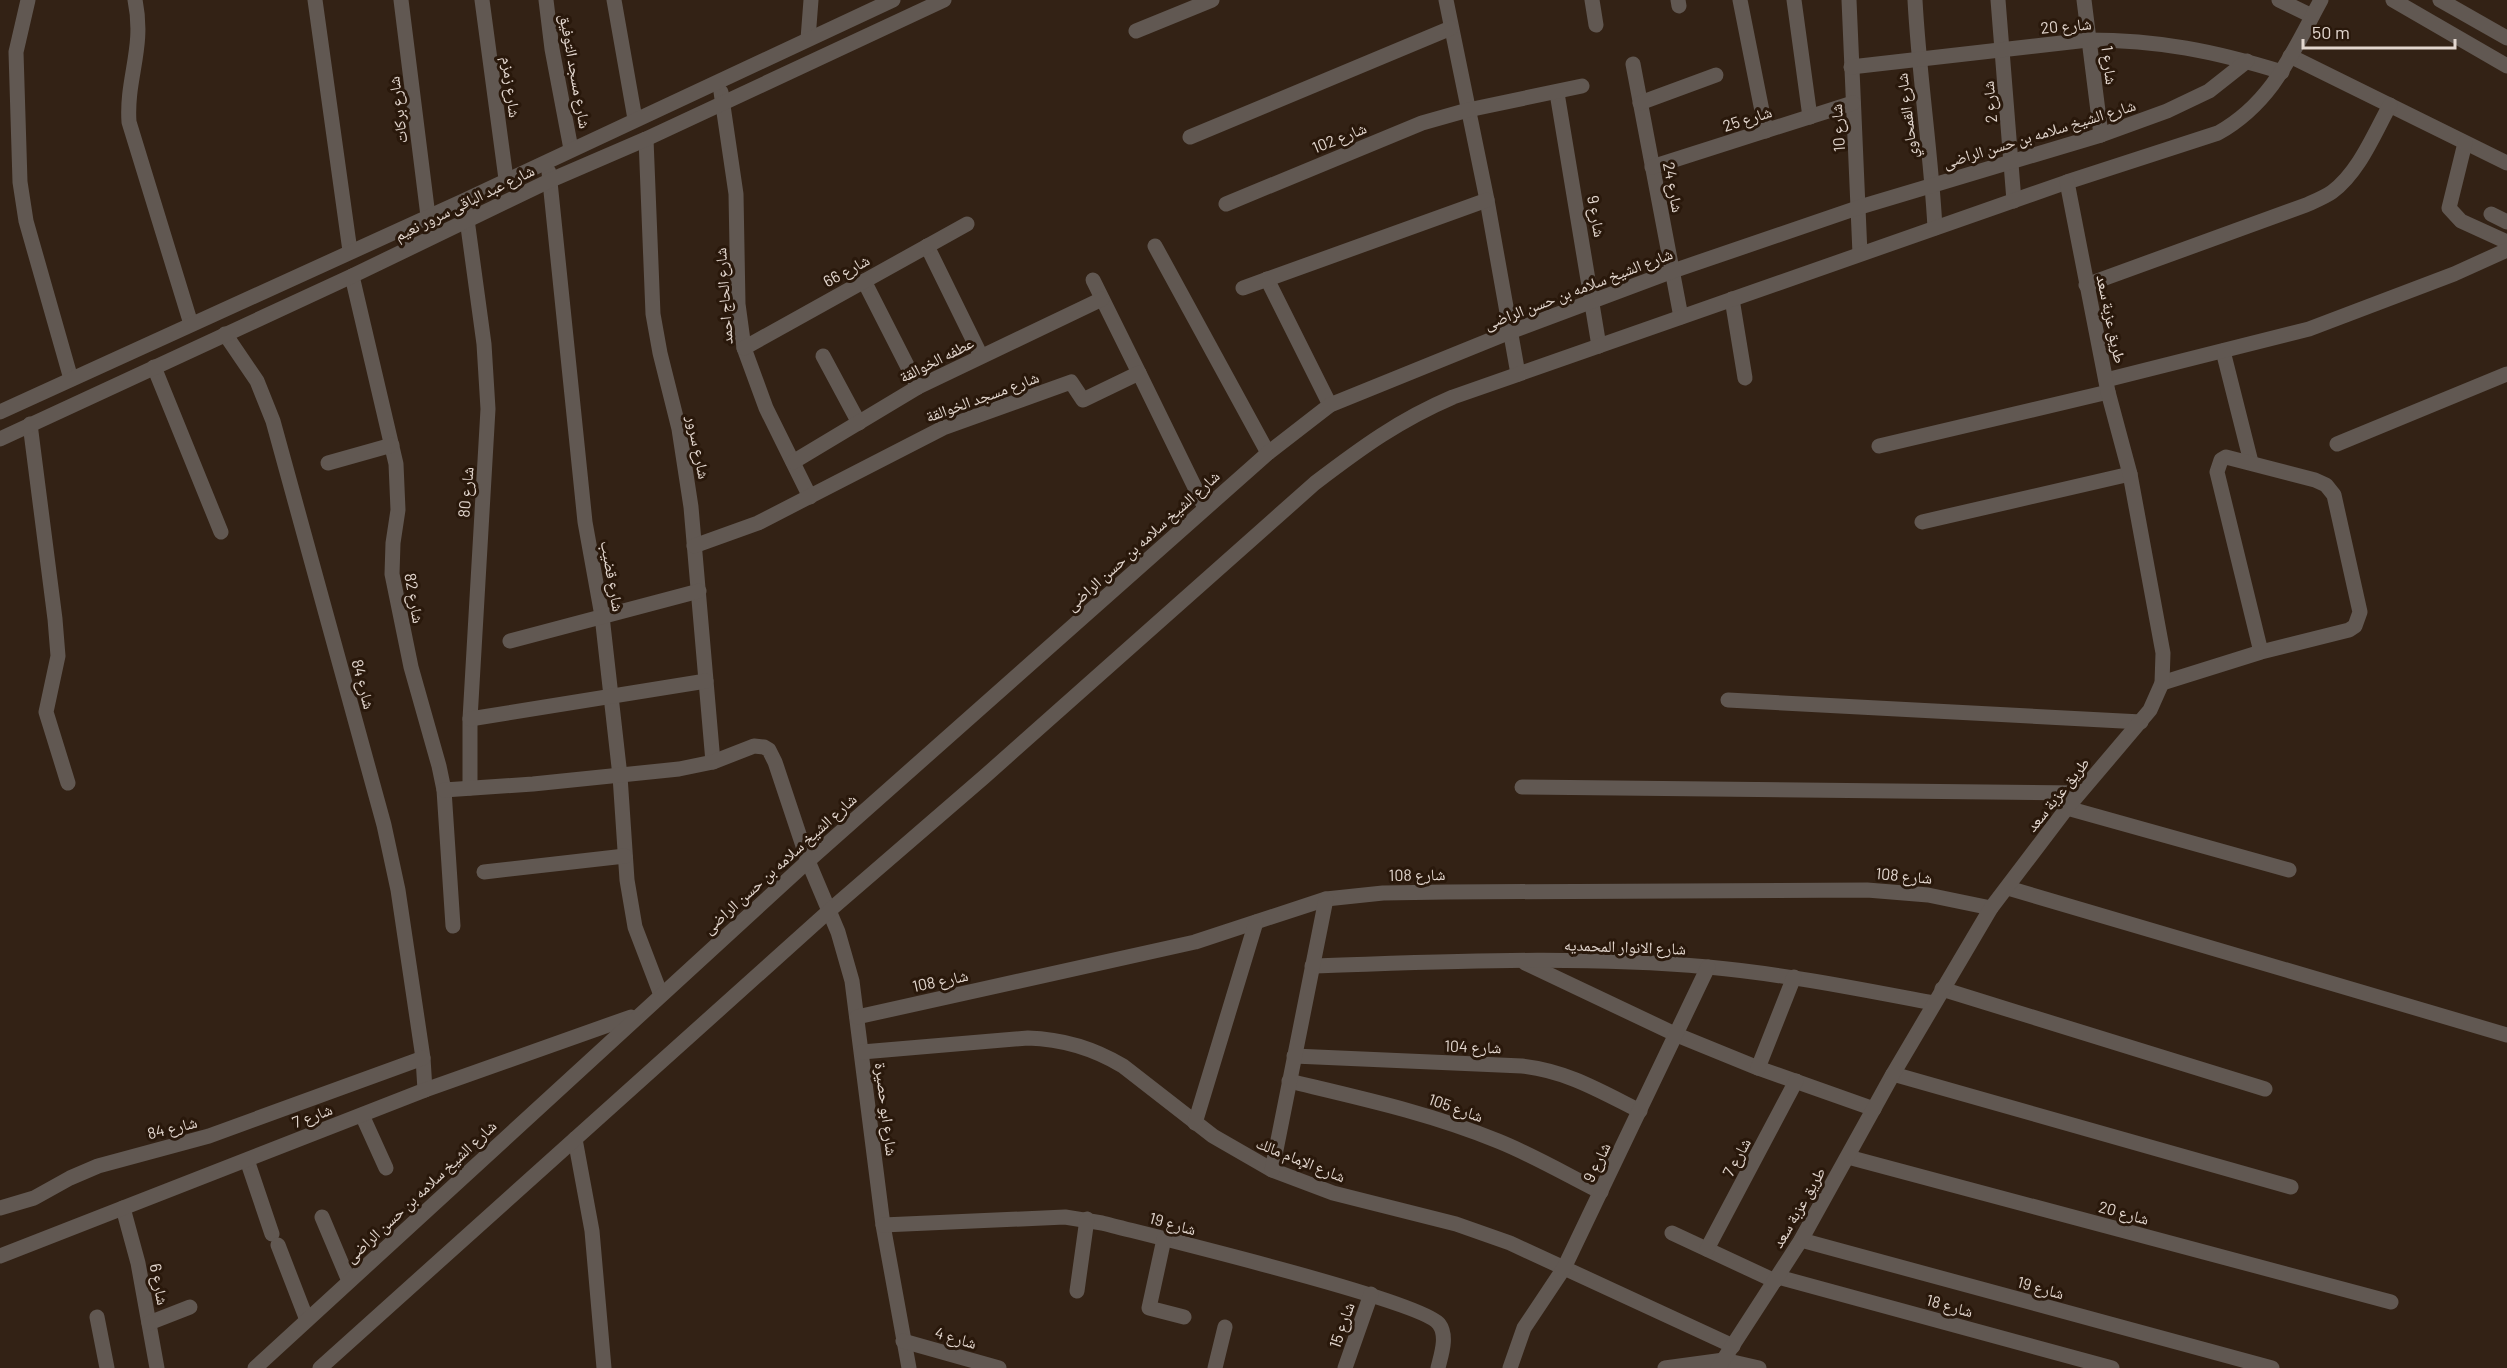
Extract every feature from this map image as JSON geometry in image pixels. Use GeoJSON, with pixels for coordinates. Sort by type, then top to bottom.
{"type":"FeatureCollection","features":[{"type":"Feature","properties":{"kind":"street"},"geometry":{"type":"LineString","coordinates":[[28,0],[16,52],[20,182],[26,221],[71,379]]}},
{"type":"Feature","properties":{"kind":"street"},"geometry":{"type":"LineString","coordinates":[[135,0],[140,29],[128,107],[129,122],[191,324]]}},
{"type":"Feature","properties":{"kind":"street"},"geometry":{"type":"LineString","coordinates":[[315,0],[350,251]]}},
{"type":"Feature","properties":{"kind":"street","name":"شارع بركات"},"geometry":{"type":"LineString","coordinates":[[401,0],[428,216]]}},
{"type":"Feature","properties":{"kind":"street","name":"شارع زمزم"},"geometry":{"type":"LineString","coordinates":[[482,0],[506,179]]}},
{"type":"Feature","properties":{"kind":"street","name":"شارع مسجد التوفيق"},"geometry":{"type":"LineString","coordinates":[[546,0],[552,49],[571,149]]}},
{"type":"Feature","properties":{"kind":"street"},"geometry":{"type":"LineString","coordinates":[[614,0],[635,119]]}},
{"type":"Feature","properties":{"kind":"street"},"geometry":{"type":"LineString","coordinates":[[808,39],[811,0]]}},
{"type":"Feature","properties":{"kind":"street","name":"شارع عبد الباقى سرور نعيم"},"geometry":{"type":"LineString","coordinates":[[0,412],[463,201],[892,0]]}},
{"type":"Feature","properties":{"kind":"street","name":"شارع عبد الباقى سرور نعيم"},"geometry":{"type":"LineString","coordinates":[[0,439],[352,276],[551,180],[646,139],[944,0]]}},
{"type":"Feature","properties":{"kind":"street"},"geometry":{"type":"LineString","coordinates":[[1136,31],[1212,0]]}},
{"type":"Feature","properties":{"kind":"street"},"geometry":{"type":"LineString","coordinates":[[1446,0],[1487,200],[1518,374]]}},
{"type":"Feature","properties":{"kind":"street"},"geometry":{"type":"LineString","coordinates":[[1592,0],[1596,25]]}},
{"type":"Feature","properties":{"kind":"street"},"geometry":{"type":"LineString","coordinates":[[1740,0],[1766,131]]}},
{"type":"Feature","properties":{"kind":"street"},"geometry":{"type":"LineString","coordinates":[[1794,0],[1810,117]]}},
{"type":"Feature","properties":{"kind":"street","name":"شارع 10"},"geometry":{"type":"LineString","coordinates":[[1849,0],[1860,207],[1860,254]]}},
{"type":"Feature","properties":{"kind":"street","name":"شارع القمحاوي"},"geometry":{"type":"LineString","coordinates":[[1915,0],[1918,59],[1935,228]]}},
{"type":"Feature","properties":{"kind":"street","name":"شارع 2"},"geometry":{"type":"LineString","coordinates":[[1998,0],[2014,201]]}},
{"type":"Feature","properties":{"kind":"street","name":"شارع 1"},"geometry":{"type":"LineString","coordinates":[[2084,0],[2101,135]]}},
{"type":"Feature","properties":{"kind":"street"},"geometry":{"type":"LineString","coordinates":[[2279,0],[2312,15]]}},
{"type":"Feature","properties":{"kind":"street"},"geometry":{"type":"LineString","coordinates":[[320,1368],[830,910],[984,777],[1315,483],[1370,440],[1419,412],[1453,397],[2067,182],[2218,133],[2238,122],[2255,108],[2282,72],[2321,0]]}},
{"type":"Feature","properties":{"kind":"street"},"geometry":{"type":"LineString","coordinates":[[2393,0],[2507,66]]}},
{"type":"Feature","properties":{"kind":"street"},"geometry":{"type":"LineString","coordinates":[[2440,0],[2507,38]]}},
{"type":"Feature","properties":{"kind":"street"},"geometry":{"type":"LineString","coordinates":[[1190,137],[1451,28]]}},
{"type":"Feature","properties":{"kind":"street","name":"شارع 20"},"geometry":{"type":"LineString","coordinates":[[1851,67],[2088,40],[2142,41],[2184,46],[2282,72]]}},
{"type":"Feature","properties":{"kind":"street"},"geometry":{"type":"LineString","coordinates":[[2290,56],[2507,163]]}},
{"type":"Feature","properties":{"kind":"street","name":"شارع الشيخ سلامه بن حسن الراضى"},"geometry":{"type":"LineString","coordinates":[[255,1368],[808,861],[1205,508],[1268,453],[1330,405],[1510,332],[1673,271],[1860,207],[2101,135],[2189,102],[2219,84],[2247,61]]}},
{"type":"Feature","properties":{"kind":"street","name":"شارع 24"},"geometry":{"type":"LineString","coordinates":[[1633,64],[1681,317]]}},
{"type":"Feature","properties":{"kind":"street"},"geometry":{"type":"LineString","coordinates":[[1640,103],[1716,75]]}},
{"type":"Feature","properties":{"kind":"street","name":"شارع الحاج احمد"},"geometry":{"type":"LineString","coordinates":[[718,80],[724,101],[736,194],[738,304],[744,348],[766,408],[810,497]]}},
{"type":"Feature","properties":{"kind":"street","name":"شارع 102"},"geometry":{"type":"LineString","coordinates":[[1226,204],[1422,123],[1468,110],[1582,86]]}},
{"type":"Feature","properties":{"kind":"street","name":"شارع 9"},"geometry":{"type":"LineString","coordinates":[[1557,93],[1599,346]]}},
{"type":"Feature","properties":{"kind":"street","name":"شارع 25"},"geometry":{"type":"LineString","coordinates":[[1652,167],[1853,103]]}},
{"type":"Feature","properties":{"kind":"street"},"geometry":{"type":"LineString","coordinates":[[2086,285],[2307,205],[2330,193],[2343,182],[2357,163],[2390,105]]}},
{"type":"Feature","properties":{"kind":"street","name":"شارع سرور"},"geometry":{"type":"LineString","coordinates":[[646,139],[653,314],[686,468],[713,762]]}},
{"type":"Feature","properties":{"kind":"street"},"geometry":{"type":"LineString","coordinates":[[2465,142],[2449,208],[2461,221],[2506,243]]}},
{"type":"Feature","properties":{"kind":"street","name":"شارع قضيب"},"geometry":{"type":"LineString","coordinates":[[547,160],[551,180],[585,522],[603,616],[620,776],[627,880],[635,927],[661,994]]}},
{"type":"Feature","properties":{"kind":"street","name":"طريق عزبة سعد"},"geometry":{"type":"LineString","coordinates":[[1721,1364],[1801,1240],[1933,1003],[1991,908],[2079,793],[2141,722],[2157,697],[2162,683],[2163,653],[2130,474],[2107,386],[2067,182]]}},
{"type":"Feature","properties":{"kind":"street"},"geometry":{"type":"LineString","coordinates":[[1243,288],[1487,200]]}},
{"type":"Feature","properties":{"kind":"street","name":"شارع 80"},"geometry":{"type":"LineString","coordinates":[[463,201],[468,220],[484,344],[488,409],[470,719],[470,788]]}},
{"type":"Feature","properties":{"kind":"street"},"geometry":{"type":"LineString","coordinates":[[2491,214],[2507,222]]}},
{"type":"Feature","properties":{"kind":"street","name":"شارع 66"},"geometry":{"type":"LineString","coordinates":[[744,348],[967,224]]}},
{"type":"Feature","properties":{"kind":"street"},"geometry":{"type":"LineString","coordinates":[[1880,446],[2107,386],[2223,351],[2309,329],[2454,274],[2506,243]]}},
{"type":"Feature","properties":{"kind":"street"},"geometry":{"type":"LineString","coordinates":[[927,246],[981,356]]}},
{"type":"Feature","properties":{"kind":"street"},"geometry":{"type":"LineString","coordinates":[[1155,246],[1268,453]]}},
{"type":"Feature","properties":{"kind":"street","name":"شارع 82"},"geometry":{"type":"LineString","coordinates":[[352,276],[392,445],[399,488],[392,560],[394,589],[411,667],[444,790],[453,926]]}},
{"type":"Feature","properties":{"kind":"street"},"geometry":{"type":"LineString","coordinates":[[1266,279],[1330,405]]}},
{"type":"Feature","properties":{"kind":"street"},"geometry":{"type":"LineString","coordinates":[[1093,280],[1205,508]]}},
{"type":"Feature","properties":{"kind":"street"},"geometry":{"type":"LineString","coordinates":[[864,281],[918,387]]}},
{"type":"Feature","properties":{"kind":"street","name":"عطفه الخوالقة"},"geometry":{"type":"LineString","coordinates":[[793,462],[918,387],[1102,299]]}},
{"type":"Feature","properties":{"kind":"street"},"geometry":{"type":"LineString","coordinates":[[1732,299],[1745,378]]}},
{"type":"Feature","properties":{"kind":"street","name":"شارع 84"},"geometry":{"type":"LineString","coordinates":[[225,334],[257,381],[273,421],[379,806],[396,881],[423,1058],[425,1090]]}},
{"type":"Feature","properties":{"kind":"street"},"geometry":{"type":"LineString","coordinates":[[2223,351],[2251,462]]}},
{"type":"Feature","properties":{"kind":"street"},"geometry":{"type":"LineString","coordinates":[[823,356],[859,423]]}},
{"type":"Feature","properties":{"kind":"street"},"geometry":{"type":"LineString","coordinates":[[114,359],[124,381]]}},
{"type":"Feature","properties":{"kind":"street"},"geometry":{"type":"LineString","coordinates":[[154,367],[221,532]]}},
{"type":"Feature","properties":{"kind":"street","name":"شارع مسجد الخوالقة"},"geometry":{"type":"LineString","coordinates":[[694,546],[758,523],[900,448],[943,428],[1071,382],[1083,400],[1139,373]]}},
{"type":"Feature","properties":{"kind":"street"},"geometry":{"type":"LineString","coordinates":[[2337,444],[2507,374]]}},
{"type":"Feature","properties":{"kind":"street"},"geometry":{"type":"LineString","coordinates":[[30,424],[55,619],[57,668],[47,700],[46,712],[68,783]]}},
{"type":"Feature","properties":{"kind":"street"},"geometry":{"type":"LineString","coordinates":[[328,463],[392,445]]}},
{"type":"Feature","properties":{"kind":"street"},"geometry":{"type":"LineString","coordinates":[[2162,683],[2261,652],[2349,630],[2359,619],[2360,612],[2331,489],[2315,480],[2251,462],[2226,458],[2221,460],[2217,472],[2261,652]]}},
{"type":"Feature","properties":{"kind":"street"},"geometry":{"type":"LineString","coordinates":[[1922,522],[2130,474]]}},
{"type":"Feature","properties":{"kind":"street"},"geometry":{"type":"LineString","coordinates":[[510,641],[699,591]]}},
{"type":"Feature","properties":{"kind":"street"},"geometry":{"type":"LineString","coordinates":[[470,719],[706,681]]}},
{"type":"Feature","properties":{"kind":"street"},"geometry":{"type":"LineString","coordinates":[[1728,700],[2141,722]]}},
{"type":"Feature","properties":{"kind":"street","name":"شارع ابو حصيرة"},"geometry":{"type":"LineString","coordinates":[[713,762],[754,746],[764,747],[773,755],[808,861],[830,910],[852,981],[883,1226],[909,1368]]}},
{"type":"Feature","properties":{"kind":"street"},"geometry":{"type":"LineString","coordinates":[[444,790],[678,770],[713,762]]}},
{"type":"Feature","properties":{"kind":"street"},"geometry":{"type":"LineString","coordinates":[[1522,787],[2079,793]]}},
{"type":"Feature","properties":{"kind":"street"},"geometry":{"type":"LineString","coordinates":[[2067,808],[2289,870]]}},
{"type":"Feature","properties":{"kind":"street"},"geometry":{"type":"LineString","coordinates":[[484,872],[625,856]]}},
{"type":"Feature","properties":{"kind":"street"},"geometry":{"type":"LineString","coordinates":[[2008,888],[2507,1035]]}},
{"type":"Feature","properties":{"kind":"street","name":"شارع 108"},"geometry":{"type":"LineString","coordinates":[[857,1017],[1195,942],[1326,899],[1360,894],[1867,890],[1928,895],[1991,908]]}},
{"type":"Feature","properties":{"kind":"street"},"geometry":{"type":"LineString","coordinates":[[1272,1170],[1326,899]]}},
{"type":"Feature","properties":{"kind":"street"},"geometry":{"type":"LineString","coordinates":[[1195,1123],[1256,922]]}},
{"type":"Feature","properties":{"kind":"street"},"geometry":{"type":"LineString","coordinates":[[1520,960],[1677,1035],[1758,1068],[1874,1108]]}},
{"type":"Feature","properties":{"kind":"street","name":"شارع الانوار المحمديه"},"geometry":{"type":"LineString","coordinates":[[1312,966],[1520,960],[1708,967],[1794,977],[1933,1003]]}},
{"type":"Feature","properties":{"kind":"street","name":"شارع 9"},"geometry":{"type":"LineString","coordinates":[[1510,1368],[1524,1328],[1564,1268],[1708,967]]}},
{"type":"Feature","properties":{"kind":"street"},"geometry":{"type":"LineString","coordinates":[[1758,1068],[1794,977]]}},
{"type":"Feature","properties":{"kind":"street"},"geometry":{"type":"LineString","coordinates":[[1942,989],[2265,1089]]}},
{"type":"Feature","properties":{"kind":"street","name":"شارع 7"},"geometry":{"type":"LineString","coordinates":[[0,1256],[425,1090],[640,1014]]}},
{"type":"Feature","properties":{"kind":"street","name":"شارع الإمام مالك"},"geometry":{"type":"LineString","coordinates":[[862,1052],[1028,1038],[1062,1040],[1092,1050],[1123,1066],[1232,1149],[1272,1170],[1302,1183],[1365,1203],[1429,1217],[1483,1233],[1732,1346]]}},
{"type":"Feature","properties":{"kind":"street","name":"شارع 104"},"geometry":{"type":"LineString","coordinates":[[1294,1056],[1522,1065],[1571,1076],[1640,1111]]}},
{"type":"Feature","properties":{"kind":"street","name":"شارع 84"},"geometry":{"type":"LineString","coordinates":[[0,1208],[34,1198],[98,1166],[209,1136],[423,1058]]}},
{"type":"Feature","properties":{"kind":"street"},"geometry":{"type":"LineString","coordinates":[[1893,1074],[2291,1188]]}},
{"type":"Feature","properties":{"kind":"street","name":"شارع 105"},"geometry":{"type":"LineString","coordinates":[[1289,1081],[1443,1120],[1500,1142],[1601,1192]]}},
{"type":"Feature","properties":{"kind":"street","name":"شارع 7"},"geometry":{"type":"LineString","coordinates":[[1707,1249],[1796,1081]]}},
{"type":"Feature","properties":{"kind":"street"},"geometry":{"type":"LineString","coordinates":[[362,1115],[386,1168]]}},
{"type":"Feature","properties":{"kind":"street"},"geometry":{"type":"LineString","coordinates":[[575,1139],[592,1231],[604,1368]]}},
{"type":"Feature","properties":{"kind":"street","name":"شارع 20"},"geometry":{"type":"LineString","coordinates":[[1848,1157],[2391,1302]]}},
{"type":"Feature","properties":{"kind":"street"},"geometry":{"type":"LineString","coordinates":[[247,1160],[275,1240],[307,1320]]}},
{"type":"Feature","properties":{"kind":"street","name":"شارع 6"},"geometry":{"type":"LineString","coordinates":[[123,1208],[138,1263],[156,1368]]}},
{"type":"Feature","properties":{"kind":"street"},"geometry":{"type":"LineString","coordinates":[[322,1217],[349,1281]]}},
{"type":"Feature","properties":{"kind":"street","name":"شارع 19"},"geometry":{"type":"LineString","coordinates":[[883,1226],[1065,1217],[1087,1219],[1371,1294],[1431,1317],[1441,1326],[1443,1336],[1438,1368]]}},
{"type":"Feature","properties":{"kind":"street"},"geometry":{"type":"LineString","coordinates":[[1077,1291],[1087,1219]]}},
{"type":"Feature","properties":{"kind":"street","name":"شارع 18"},"geometry":{"type":"LineString","coordinates":[[1672,1233],[1776,1279],[2112,1368]]}},
{"type":"Feature","properties":{"kind":"street"},"geometry":{"type":"LineString","coordinates":[[1164,1239],[1149,1308],[1184,1317]]}},
{"type":"Feature","properties":{"kind":"street","name":"شارع 19"},"geometry":{"type":"LineString","coordinates":[[1801,1240],[2272,1368]]}},
{"type":"Feature","properties":{"kind":"street","name":"شارع 15"},"geometry":{"type":"LineString","coordinates":[[1346,1368],[1371,1294]]}},
{"type":"Feature","properties":{"kind":"street"},"geometry":{"type":"LineString","coordinates":[[149,1323],[190,1307]]}},
{"type":"Feature","properties":{"kind":"street"},"geometry":{"type":"LineString","coordinates":[[97,1317],[107,1368]]}},
{"type":"Feature","properties":{"kind":"street"},"geometry":{"type":"LineString","coordinates":[[1215,1368],[1225,1327]]}},
{"type":"Feature","properties":{"kind":"street","name":"شارع 4"},"geometry":{"type":"LineString","coordinates":[[903,1341],[999,1368]]}},
{"type":"Feature","properties":{"kind":"street"},"geometry":{"type":"LineString","coordinates":[[1665,1368],[1721,1364],[1759,1368]]}}]}
